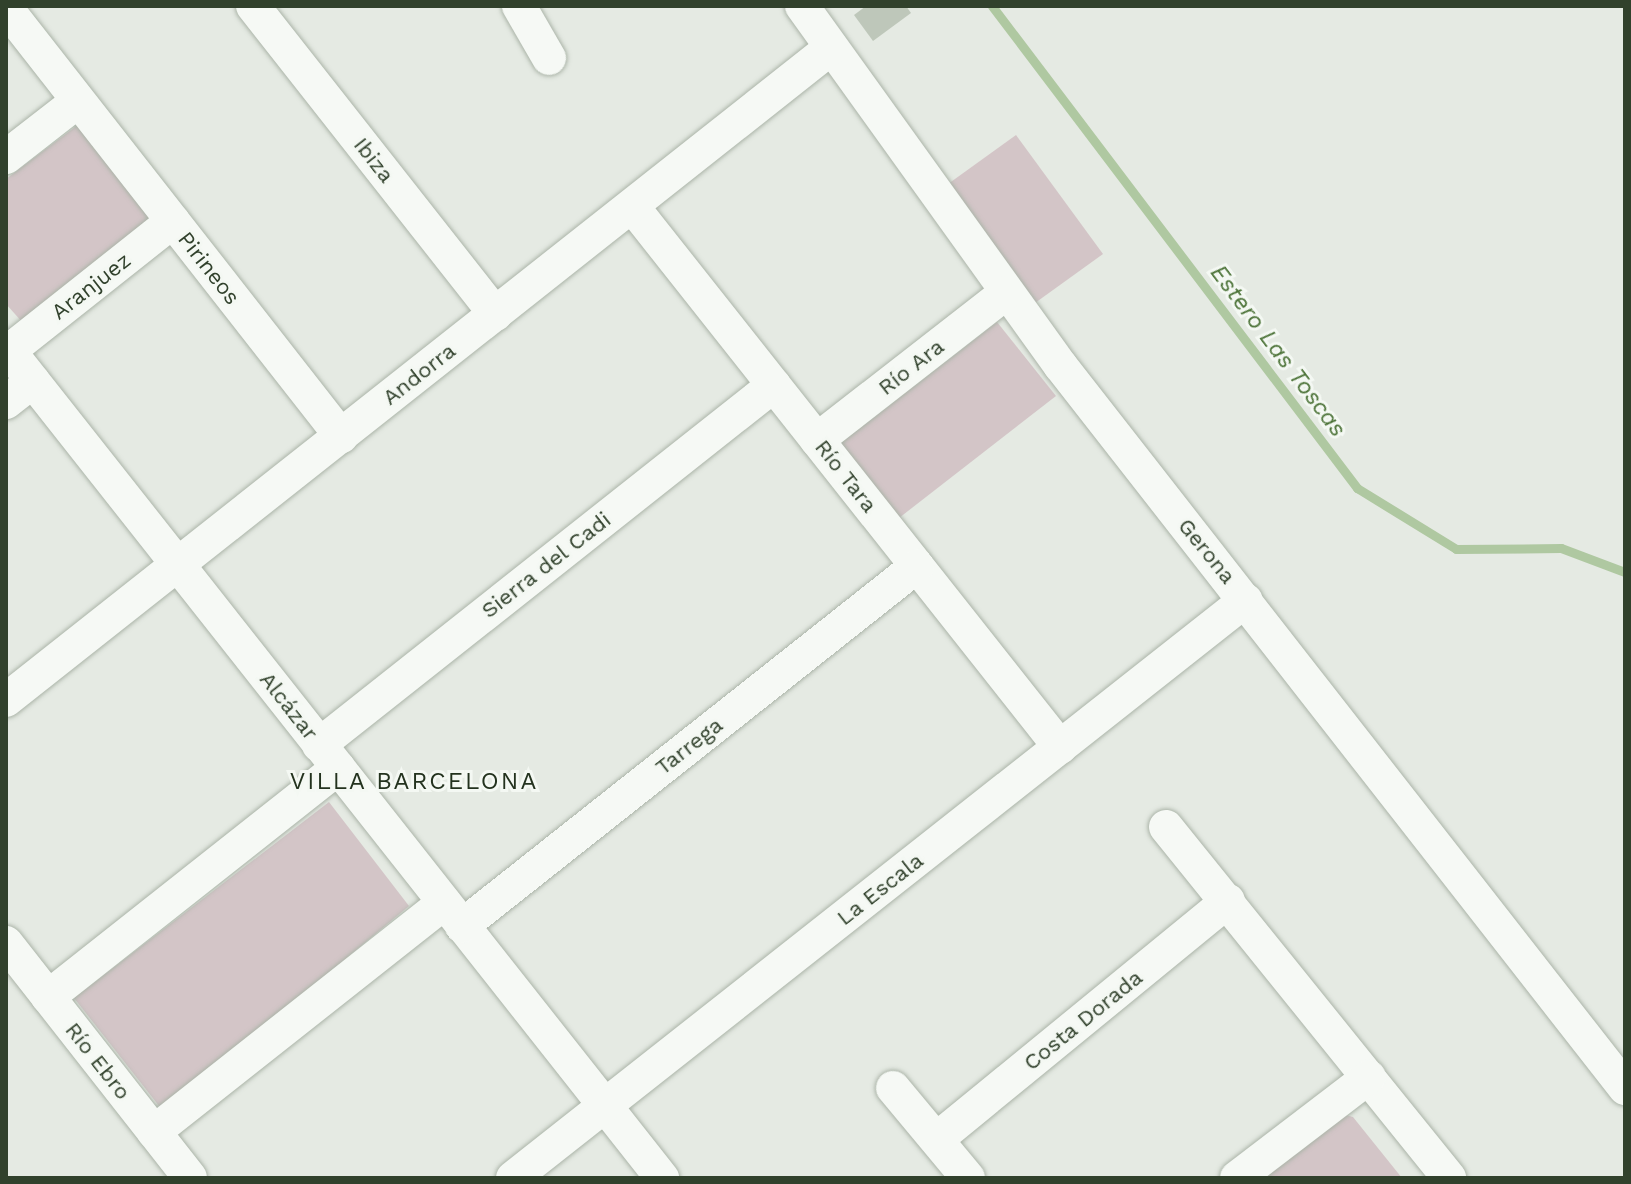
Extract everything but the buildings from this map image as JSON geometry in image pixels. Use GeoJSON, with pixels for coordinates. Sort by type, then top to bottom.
{"type":"FeatureCollection","features":[{"type":"Feature","properties":{"kind":"street","name":"Ibiza"},"geometry":{"type":"LineString","coordinates":[[253,6],[495,314]]}},
{"type":"Feature","properties":{"kind":"street","name":"Gerona"},"geometry":{"type":"LineString","coordinates":[[802,6],[1006,293],[1625,1088]]}},
{"type":"Feature","properties":{"kind":"street","name":"Pirineos"},"geometry":{"type":"LineString","coordinates":[[6,8],[341,436]]}},
{"type":"Feature","properties":{"kind":"street"},"geometry":{"type":"LineString","coordinates":[[523,8],[549,58]]}},
{"type":"Feature","properties":{"kind":"street","name":"Andorra"},"geometry":{"type":"LineString","coordinates":[[6,700],[831,48]]}},
{"type":"Feature","properties":{"kind":"street"},"geometry":{"type":"LineString","coordinates":[[6,157],[78,101]]}},
{"type":"Feature","properties":{"kind":"street","name":"Río Tara"},"geometry":{"type":"LineString","coordinates":[[632,206],[1060,747]]}},
{"type":"Feature","properties":{"kind":"street","name":"Aranjuez"},"geometry":{"type":"LineString","coordinates":[[8,349],[173,221]]}},
{"type":"Feature","properties":{"kind":"street","name":"Río Ara"},"geometry":{"type":"LineString","coordinates":[[817,440],[1006,293]]}},
{"type":"Feature","properties":{"kind":"street","name":"Alcázar"},"geometry":{"type":"LineString","coordinates":[[8,349],[662,1178]]}},
{"type":"Feature","properties":{"kind":"street"},"geometry":{"type":"LineString","coordinates":[[6,402],[33,381]]}},
{"type":"Feature","properties":{"kind":"street","name":"Sierra del Cadi"},"geometry":{"type":"LineString","coordinates":[[48,997],[329,756],[774,385]]}},
{"type":"Feature","properties":{"kind":"street","name":"Tarrega"},"geometry":{"type":"LineString","coordinates":[[154,1132],[453,914],[917,566]]}},
{"type":"Feature","properties":{"kind":"street","name":"La Escala"},"geometry":{"type":"LineString","coordinates":[[513,1178],[1246,600]]}},
{"type":"Feature","properties":{"kind":"street"},"geometry":{"type":"LineString","coordinates":[[1166,827],[1449,1178]]}},
{"type":"Feature","properties":{"kind":"street","name":"Costa Dorada"},"geometry":{"type":"LineString","coordinates":[[937,1139],[1228,901]]}},
{"type":"Feature","properties":{"kind":"street","name":"Río Ebro"},"geometry":{"type":"LineString","coordinates":[[6,943],[190,1178]]}},
{"type":"Feature","properties":{"kind":"street"},"geometry":{"type":"LineString","coordinates":[[1237,1178],[1369,1077]]}},
{"type":"Feature","properties":{"kind":"street"},"geometry":{"type":"LineString","coordinates":[[893,1088],[968,1178]]}},
{"type":"Feature","properties":{"kind":"shaded area"},"geometry":{"type":"Polygon","coordinates":[[[79,124],[149,218],[23,323],[6,304],[6,179],[79,124]]]}},
{"type":"Feature","properties":{"kind":"shaded area"},"geometry":{"type":"Polygon","coordinates":[[[1016,135],[1103,254],[1035,303],[948,184],[1016,135]]]}},
{"type":"Feature","properties":{"kind":"shaded area"},"geometry":{"type":"Polygon","coordinates":[[[997,322],[1056,396],[899,518],[841,443],[997,322]]]}},
{"type":"Feature","properties":{"kind":"shaded area"},"geometry":{"type":"Polygon","coordinates":[[[329,802],[409,906],[163,1111],[74,998],[329,802]]]}},
{"type":"Feature","properties":{"kind":"shaded area"},"geometry":{"type":"Polygon","coordinates":[[[1338,1113],[1353,1117],[1402,1178],[1258,1178],[1338,1113]]]}},
{"type":"Feature","properties":{"kind":"waterway","name":"Estero Las Toscas"},"geometry":{"type":"LineString","coordinates":[[992,6],[1357,488],[1456,549],[1561,548],[1625,572]]}},
{"type":"Feature","properties":{"kind":"district","name":"VILLA BARCELONA"},"geometry":{"type":"Point","coordinates":[414,782]}}]}
